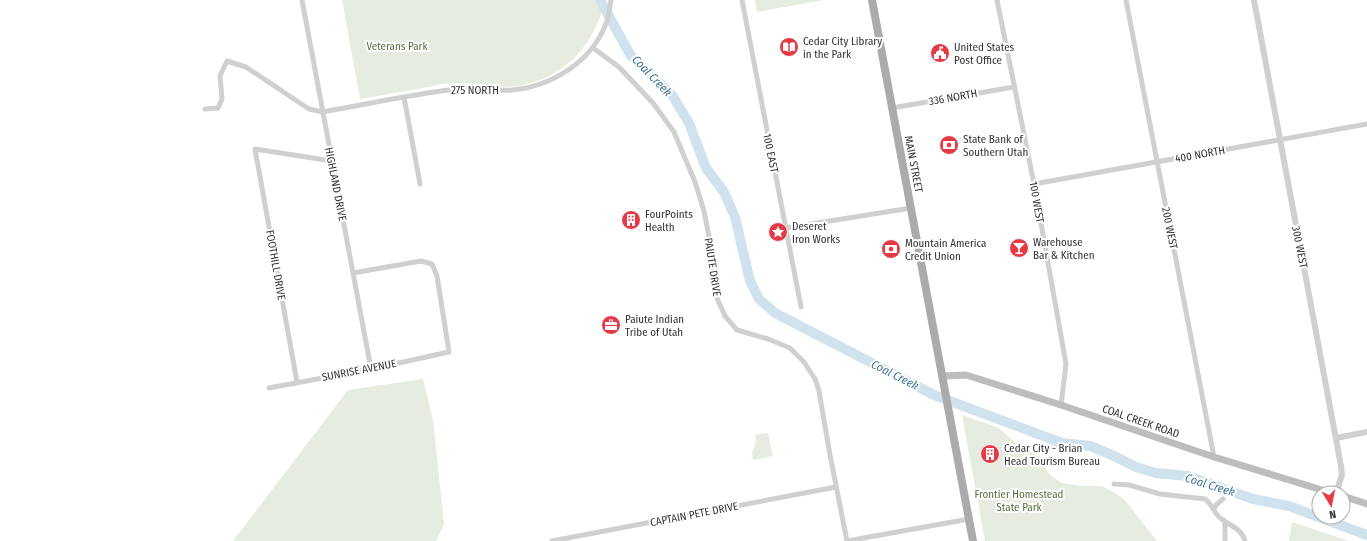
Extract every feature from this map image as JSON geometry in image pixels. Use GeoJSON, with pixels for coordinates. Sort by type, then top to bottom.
{"type":"FeatureCollection","features":[{"type":"Feature","properties":{"kind":"main road","name":"MAIN STREET"},"geometry":{"type":"LineString","coordinates":[[872,0],[969,519]]}},
{"type":"Feature","properties":{"kind":"main road","name":"COAL CREEK ROAD"},"geometry":{"type":"LineString","coordinates":[[942,376],[954,374],[966,375],[1062,405],[1214,457],[1311,487]]}},
{"type":"Feature","properties":{"kind":"main road"},"geometry":{"type":"LineString","coordinates":[[1351,499],[1367,504]]}},
{"type":"Feature","properties":{"kind":"main road"},"geometry":{"type":"LineString","coordinates":[[969,519],[973,541]]}},
{"type":"Feature","properties":{"kind":"street","name":"HIGHLAND DRIVE"},"geometry":{"type":"LineString","coordinates":[[302,0],[371,369]]}},
{"type":"Feature","properties":{"kind":"street","name":"275 NORTH"},"geometry":{"type":"LineString","coordinates":[[323,112],[463,88],[510,90],[534,87],[556,78],[574,67],[593,48],[607,21],[612,0]]}},
{"type":"Feature","properties":{"kind":"street","name":"100 EAST"},"geometry":{"type":"LineString","coordinates":[[742,0],[800,307]]}},
{"type":"Feature","properties":{"kind":"street","name":"100 WEST"},"geometry":{"type":"LineString","coordinates":[[997,0],[1034,184],[1066,364],[1062,405]]}},
{"type":"Feature","properties":{"kind":"street","name":"200 WEST"},"geometry":{"type":"LineString","coordinates":[[1126,0],[1214,457]]}},
{"type":"Feature","properties":{"kind":"street","name":"300 WEST"},"geometry":{"type":"LineString","coordinates":[[1254,0],[1342,470],[1339,485]]}},
{"type":"Feature","properties":{"kind":"street","name":"PAIUTE DRIVE"},"geometry":{"type":"LineString","coordinates":[[593,48],[619,68],[653,103],[674,132],[695,182],[704,210],[710,242],[716,296],[725,316],[737,330],[768,339],[790,348],[804,362],[814,379],[819,391],[847,541]]}},
{"type":"Feature","properties":{"kind":"street"},"geometry":{"type":"LineString","coordinates":[[205,109],[218,108],[222,99],[220,76],[227,62],[246,67],[309,110],[323,112]]}},
{"type":"Feature","properties":{"kind":"street","name":"336 NORTH"},"geometry":{"type":"LineString","coordinates":[[892,108],[1014,87]]}},
{"type":"Feature","properties":{"kind":"street"},"geometry":{"type":"LineString","coordinates":[[404,97],[420,184]]}},
{"type":"Feature","properties":{"kind":"street","name":"400 NORTH"},"geometry":{"type":"LineString","coordinates":[[1034,184],[1367,124]]}},
{"type":"Feature","properties":{"kind":"street","name":"FOOTHILL DRIVE"},"geometry":{"type":"LineString","coordinates":[[297,382],[255,149],[332,161]]}},
{"type":"Feature","properties":{"kind":"street"},"geometry":{"type":"LineString","coordinates":[[786,228],[911,208]]}},
{"type":"Feature","properties":{"kind":"street","name":"SUNRISE AVENUE"},"geometry":{"type":"LineString","coordinates":[[269,388],[371,369],[449,352],[437,276],[432,264],[420,262],[353,273]]}},
{"type":"Feature","properties":{"kind":"street"},"geometry":{"type":"LineString","coordinates":[[1336,438],[1367,432]]}},
{"type":"Feature","properties":{"kind":"street"},"geometry":{"type":"LineString","coordinates":[[1114,484],[1129,485],[1160,494],[1206,499],[1211,503],[1218,516],[1237,528],[1245,538],[1245,541]]}},
{"type":"Feature","properties":{"kind":"street","name":"CAPTAIN PETE DRIVE"},"geometry":{"type":"LineString","coordinates":[[552,541],[836,488]]}},
{"type":"Feature","properties":{"kind":"street"},"geometry":{"type":"LineString","coordinates":[[1211,503],[1212,495]]}},
{"type":"Feature","properties":{"kind":"street"},"geometry":{"type":"LineString","coordinates":[[1214,509],[1223,499]]}},
{"type":"Feature","properties":{"kind":"street"},"geometry":{"type":"LineString","coordinates":[[847,541],[969,519]]}},
{"type":"Feature","properties":{"kind":"street"},"geometry":{"type":"LineString","coordinates":[[1224,520],[1226,526],[1225,541]]}},
{"type":"Feature","properties":{"kind":"green space","name":"Veterans Park"},"geometry":{"type":"Polygon","coordinates":[[[342,0],[605,0],[600,16],[587,43],[566,65],[553,74],[539,80],[523,85],[506,87],[462,83],[446,84],[360,99],[342,0]]]}},
{"type":"Feature","properties":{"kind":"green space"},"geometry":{"type":"Polygon","coordinates":[[[755,0],[824,0],[757,12],[755,0]]]}},
{"type":"Feature","properties":{"kind":"green space"},"geometry":{"type":"Polygon","coordinates":[[[423,379],[433,420],[444,524],[436,541],[233,541],[348,390],[423,379]]]}},
{"type":"Feature","properties":{"kind":"green space","name":"Frontier Homestead State Park"},"geometry":{"type":"Polygon","coordinates":[[[962,415],[999,428],[1019,446],[1037,456],[1050,475],[1062,483],[1082,486],[1101,486],[1112,491],[1124,499],[1157,541],[985,541],[962,415]]]}},
{"type":"Feature","properties":{"kind":"green space"},"geometry":{"type":"Polygon","coordinates":[[[768,433],[773,456],[753,460],[752,453],[756,442],[755,435],[768,433]]]}},
{"type":"Feature","properties":{"kind":"green space"},"geometry":{"type":"Polygon","coordinates":[[[1292,522],[1349,541],[1289,541],[1292,522]]]}},
{"type":"Feature","properties":{"kind":"waterway","name":"Coal Creek"},"geometry":{"type":"LineString","coordinates":[[600,0],[631,56],[672,95],[689,123],[706,168],[724,192],[735,217],[750,281],[759,299],[775,313],[934,395],[1062,443],[1090,446],[1136,467],[1156,473],[1187,476],[1253,499],[1289,506],[1367,535]]}},
{"type":"Feature","properties":{"kind":"place","name":"Cedar City Library in the Park"},"geometry":{"type":"Point","coordinates":[789,47]}},
{"type":"Feature","properties":{"kind":"place","name":"United States Post Office"},"geometry":{"type":"Point","coordinates":[940,53]}},
{"type":"Feature","properties":{"kind":"place","name":"State Bank of Southern Utah"},"geometry":{"type":"Point","coordinates":[949,145]}},
{"type":"Feature","properties":{"kind":"place","name":"FourPoints Health"},"geometry":{"type":"Point","coordinates":[631,220]}},
{"type":"Feature","properties":{"kind":"place","name":"Deseret Iron Works"},"geometry":{"type":"Point","coordinates":[778,232]}},
{"type":"Feature","properties":{"kind":"place","name":"Warehouse Bar & Kitchen"},"geometry":{"type":"Point","coordinates":[1019,248]}},
{"type":"Feature","properties":{"kind":"place","name":"Mountain America Credit Union"},"geometry":{"type":"Point","coordinates":[891,249]}},
{"type":"Feature","properties":{"kind":"place","name":"Paiute Indian Tribe of Utah"},"geometry":{"type":"Point","coordinates":[611,325]}},
{"type":"Feature","properties":{"kind":"place","name":"Cedar City - Brian Head Tourism Bureau"},"geometry":{"type":"Point","coordinates":[990,454]}}]}
